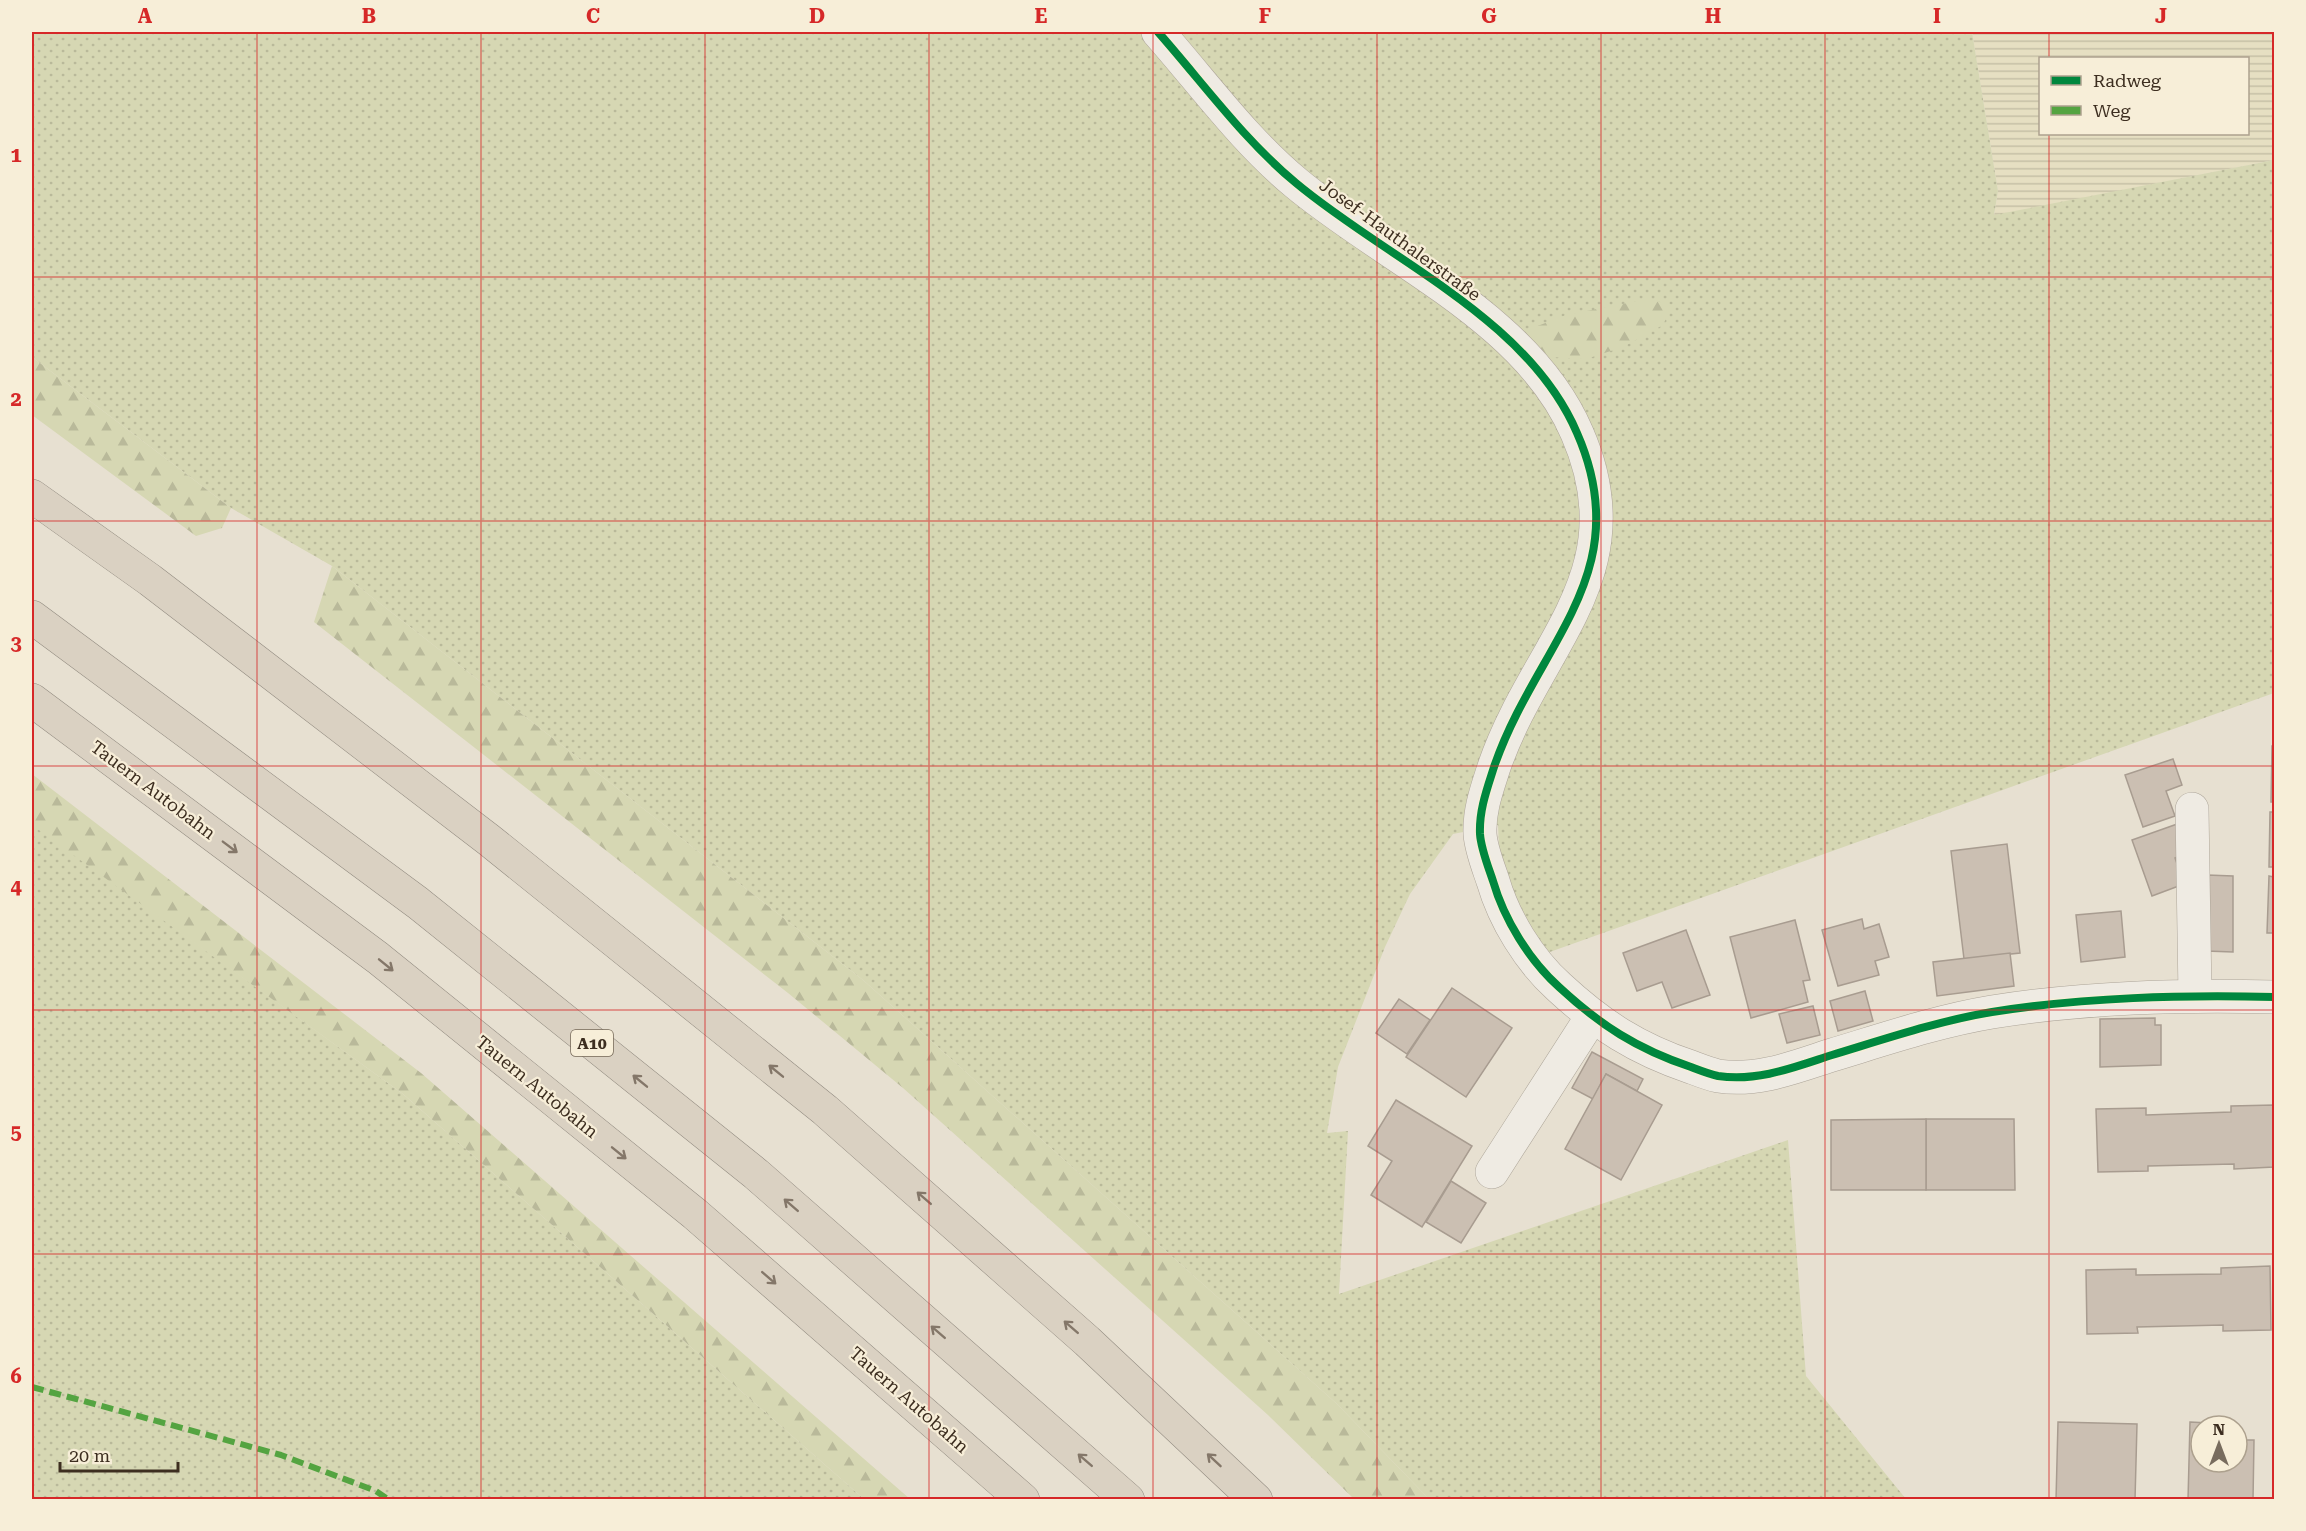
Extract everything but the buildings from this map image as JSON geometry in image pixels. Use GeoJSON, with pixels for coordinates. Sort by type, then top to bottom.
{"type":"FeatureCollection","features":[{"type":"Feature","properties":{"kind":"highway"},"geometry":{"type":"LineString","coordinates":[[32,496],[150,580],[489,840],[825,1110],[1087,1341],[1256,1500]]}},
{"type":"Feature","properties":{"kind":"highway","name":"A10"},"geometry":{"type":"LineString","coordinates":[[32,617],[418,903],[756,1174],[1128,1500]]}},
{"type":"Feature","properties":{"kind":"highway","name":"Tauern Autobahn"},"geometry":{"type":"LineString","coordinates":[[32,700],[415,988],[695,1214],[1023,1500]]}},
{"type":"Feature","properties":{"kind":"street","name":"Josef-Hauthalerstraße"},"geometry":{"type":"LineString","coordinates":[[1158,32],[1268,159],[1346,221],[1471,309],[1511,342],[1546,380],[1566,409],[1580,439],[1592,476],[1595,506],[1596,538],[1591,570],[1573,613],[1519,705],[1502,744],[1483,801],[1480,837],[1501,908],[1545,974],[1592,1018],[1648,1053],[1718,1076],[1762,1077],[1933,1025],[1992,1012],[2104,999],[2195,995],[2274,997]]}},
{"type":"Feature","properties":{"kind":"street"},"geometry":{"type":"LineString","coordinates":[[2192,809],[2195,995]]}},
{"type":"Feature","properties":{"kind":"street"},"geometry":{"type":"LineString","coordinates":[[1492,1172],[1592,1018]]}},
{"type":"Feature","properties":{"kind":"shaded area"},"geometry":{"type":"Polygon","coordinates":[[[1972,32],[2274,32],[2274,160],[1994,216],[1998,191],[1972,32]]]}},
{"type":"Feature","properties":{"kind":"green space"},"geometry":{"type":"Polygon","coordinates":[[[32,32],[1972,32],[1998,191],[1994,215],[2274,160],[2274,693],[1547,953],[1517,909],[1500,870],[1498,825],[1453,834],[1410,894],[1385,947],[1338,1067],[1327,1133],[1348,1131],[1339,1294],[1788,1140],[1806,1376],[1906,1499],[1429,1499],[1337,1404],[863,980],[332,566],[231,508],[32,357],[32,32]]]}},
{"type":"Feature","properties":{"kind":"green space"},"geometry":{"type":"Polygon","coordinates":[[[1648,299],[1672,305],[1663,325],[1623,347],[1586,359],[1550,357],[1522,332],[1566,315],[1648,299]]]}},
{"type":"Feature","properties":{"kind":"green space"},"geometry":{"type":"Polygon","coordinates":[[[32,357],[231,508],[222,528],[196,536],[32,415],[32,357]]]}},
{"type":"Feature","properties":{"kind":"green space"},"geometry":{"type":"Polygon","coordinates":[[[332,566],[863,980],[1337,1404],[1429,1499],[1354,1499],[1268,1415],[903,1088],[788,993],[314,622],[332,566]]]}},
{"type":"Feature","properties":{"kind":"green space"},"geometry":{"type":"Polygon","coordinates":[[[32,774],[421,1073],[910,1499],[864,1499],[403,1094],[32,825],[32,774]]]}},
{"type":"Feature","properties":{"kind":"green space"},"geometry":{"type":"Polygon","coordinates":[[[32,824],[403,1094],[864,1499],[32,1499],[32,824]]]}},
{"type":"Feature","properties":{"kind":"marked path"},"geometry":{"type":"LineString","coordinates":[[32,1387],[281,1455],[376,1491],[389,1500]]}},
{"type":"Feature","properties":{"kind":"cycle path"},"geometry":{"type":"LineString","coordinates":[[1158,32],[1241,130],[1296,183],[1332,211],[1453,294],[1491,324],[1525,356],[1555,392],[1577,433],[1593,483],[1596,527],[1589,568],[1574,607],[1512,723],[1494,767],[1482,808],[1480,825],[1485,858],[1511,924],[1528,952],[1548,976],[1574,1001],[1620,1034],[1653,1052],[1718,1076],[1747,1077],[1776,1072],[1912,1031],[1992,1012],[2062,1003],[2133,998],[2274,997]]}}]}
